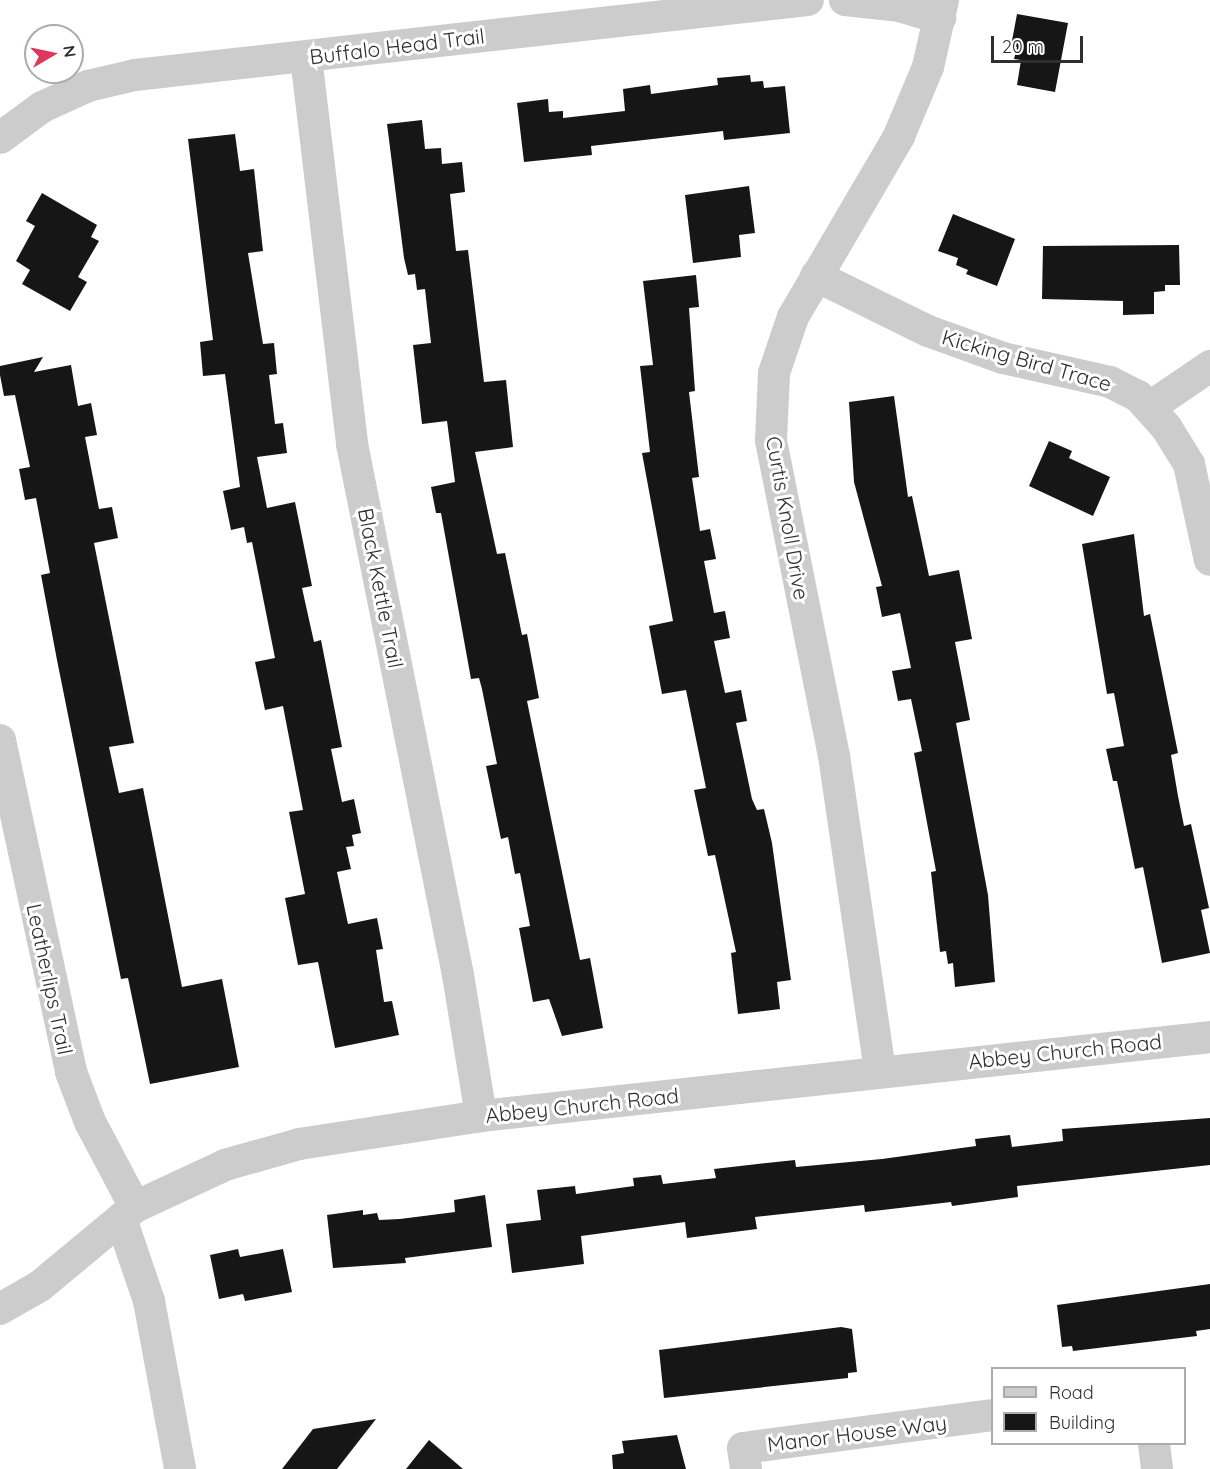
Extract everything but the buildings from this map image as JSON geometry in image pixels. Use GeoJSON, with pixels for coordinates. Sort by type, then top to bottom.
{"type":"FeatureCollection","features":[{"type":"Feature","properties":{"kind":"street","name":"Buffalo Head Trail"},"geometry":{"type":"LineString","coordinates":[[0,138],[42,107],[88,87],[135,75],[808,0]]}},
{"type":"Feature","properties":{"kind":"street"},"geometry":{"type":"LineString","coordinates":[[845,0],[942,9]]}},
{"type":"Feature","properties":{"kind":"street","name":"Curtis Knoll Drive"},"geometry":{"type":"LineString","coordinates":[[880,1071],[834,756],[771,440],[774,373],[782,341],[816,276],[899,136],[928,67],[942,9]]}},
{"type":"Feature","properties":{"kind":"street","name":"Black Kettle Trail"},"geometry":{"type":"LineString","coordinates":[[306,57],[352,444],[458,975],[481,1116]]}},
{"type":"Feature","properties":{"kind":"street","name":"Kicking Bird Trace"},"geometry":{"type":"LineString","coordinates":[[816,276],[928,331],[1004,358],[1110,382],[1150,407],[1189,464],[1210,560]]}},
{"type":"Feature","properties":{"kind":"street"},"geometry":{"type":"LineString","coordinates":[[1150,407],[1210,366]]}},
{"type":"Feature","properties":{"kind":"street","name":"Leatherlips Trail"},"geometry":{"type":"LineString","coordinates":[[0,740],[71,1072],[128,1213],[149,1300],[180,1469]]}},
{"type":"Feature","properties":{"kind":"street","name":"Abbey Church Road"},"geometry":{"type":"LineString","coordinates":[[0,1309],[40,1286],[128,1213],[225,1165],[268,1151],[343,1135],[481,1116],[1210,1037]]}},
{"type":"Feature","properties":{"kind":"street","name":"Manor House Way"},"geometry":{"type":"LineString","coordinates":[[746,1469],[743,1448],[991,1415]]}},
{"type":"Feature","properties":{"kind":"street"},"geometry":{"type":"LineString","coordinates":[[1154,1445],[1157,1469]]}}]}
